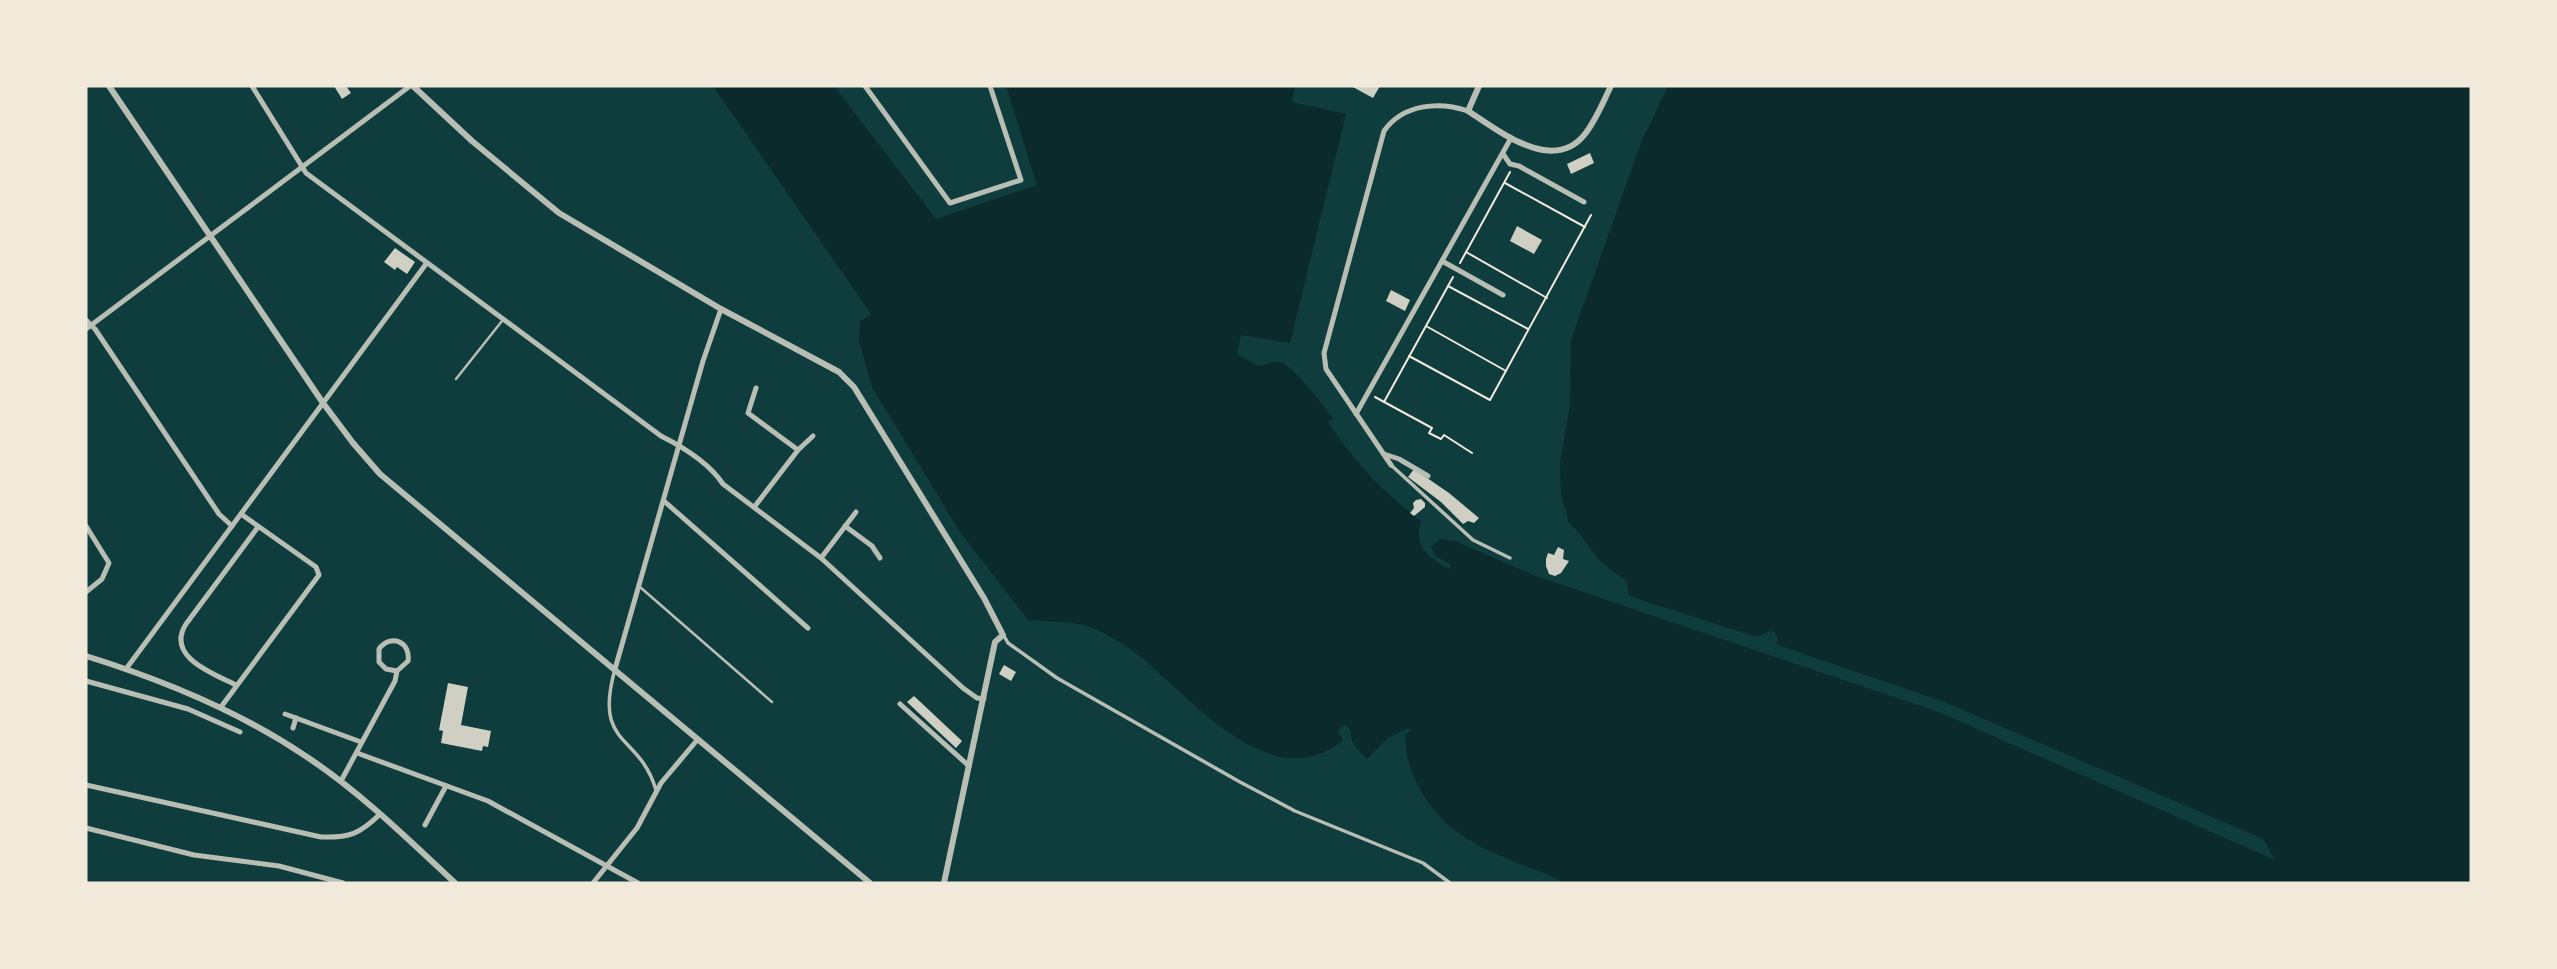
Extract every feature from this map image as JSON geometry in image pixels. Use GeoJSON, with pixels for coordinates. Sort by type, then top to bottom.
{"type":"FeatureCollection","features":[{"type":"Feature","properties":{"kind":"street"},"geometry":{"type":"LineString","coordinates":[[109,86],[323,403],[380,474],[870,883]]}},
{"type":"Feature","properties":{"kind":"street"},"geometry":{"type":"LineString","coordinates":[[252,86],[302,167],[426,264],[661,436],[680,445],[717,474],[723,484],[821,558],[963,688],[977,698],[984,699]]}},
{"type":"Feature","properties":{"kind":"street"},"geometry":{"type":"LineString","coordinates":[[232,526],[219,514],[87,325],[411,86],[559,213],[721,309],[839,372],[854,387],[984,598],[1008,643],[1058,678],[1240,782],[1295,811],[1423,863],[1450,883]]}},
{"type":"Feature","properties":{"kind":"street"},"geometry":{"type":"LineString","coordinates":[[865,86],[950,203],[1021,180],[990,86]]}},
{"type":"Feature","properties":{"kind":"street"},"geometry":{"type":"LineString","coordinates":[[1468,111],[1479,86]]}},
{"type":"Feature","properties":{"kind":"street"},"geometry":{"type":"LineString","coordinates":[[1510,558],[1473,540],[1391,465],[1326,369],[1323,356],[1381,137],[1396,118],[1418,108],[1449,105],[1468,111],[1511,138],[1546,151],[1560,150],[1584,137],[1611,86]]}},
{"type":"Feature","properties":{"kind":"street"},"geometry":{"type":"LineString","coordinates":[[1356,414],[1511,138]]}},
{"type":"Feature","properties":{"kind":"street"},"geometry":{"type":"LineString","coordinates":[[1503,154],[1510,164],[1584,202]]}},
{"type":"Feature","properties":{"kind":"street"},"geometry":{"type":"LineString","coordinates":[[1442,261],[1503,295]]}},
{"type":"Feature","properties":{"kind":"street"},"geometry":{"type":"LineString","coordinates":[[126,669],[426,264]]}},
{"type":"Feature","properties":{"kind":"street"},"geometry":{"type":"LineString","coordinates":[[656,790],[647,769],[618,737],[611,722],[607,701],[703,361],[721,309]]}},
{"type":"Feature","properties":{"kind":"street"},"geometry":{"type":"LineString","coordinates":[[756,388],[748,413],[798,450]]}},
{"type":"Feature","properties":{"kind":"street"},"geometry":{"type":"LineString","coordinates":[[754,506],[798,450],[813,436]]}},
{"type":"Feature","properties":{"kind":"street"},"geometry":{"type":"LineString","coordinates":[[1384,454],[1399,458],[1429,476]]}},
{"type":"Feature","properties":{"kind":"street"},"geometry":{"type":"LineString","coordinates":[[664,501],[808,628]]}},
{"type":"Feature","properties":{"kind":"street"},"geometry":{"type":"LineString","coordinates":[[821,558],[856,512]]}},
{"type":"Feature","properties":{"kind":"street"},"geometry":{"type":"LineString","coordinates":[[221,707],[319,577],[316,567],[241,514]]}},
{"type":"Feature","properties":{"kind":"street"},"geometry":{"type":"LineString","coordinates":[[86,526],[109,563],[102,579],[86,592]]}},
{"type":"Feature","properties":{"kind":"street"},"geometry":{"type":"LineString","coordinates":[[845,526],[872,546],[880,558]]}},
{"type":"Feature","properties":{"kind":"street"},"geometry":{"type":"LineString","coordinates":[[236,685],[195,664],[182,647],[180,636],[186,624],[258,527]]}},
{"type":"Feature","properties":{"kind":"street"},"geometry":{"type":"LineString","coordinates":[[944,883],[995,642],[1003,635]]}},
{"type":"Feature","properties":{"kind":"street"},"geometry":{"type":"LineString","coordinates":[[341,781],[395,681],[397,671],[408,661],[408,651],[401,642],[391,640],[379,649],[379,662],[386,669],[397,671]]}},
{"type":"Feature","properties":{"kind":"street"},"geometry":{"type":"LineString","coordinates":[[86,656],[221,707],[266,730],[341,781],[454,883]]}},
{"type":"Feature","properties":{"kind":"street"},"geometry":{"type":"LineString","coordinates":[[86,681],[188,709],[240,732]]}},
{"type":"Feature","properties":{"kind":"street"},"geometry":{"type":"LineString","coordinates":[[900,704],[969,766]]}},
{"type":"Feature","properties":{"kind":"street"},"geometry":{"type":"LineString","coordinates":[[285,714],[362,742]]}},
{"type":"Feature","properties":{"kind":"street"},"geometry":{"type":"LineString","coordinates":[[293,728],[296,718]]}},
{"type":"Feature","properties":{"kind":"street"},"geometry":{"type":"LineString","coordinates":[[593,883],[637,828],[656,790],[698,739]]}},
{"type":"Feature","properties":{"kind":"street"},"geometry":{"type":"LineString","coordinates":[[357,752],[488,801],[638,883]]}},
{"type":"Feature","properties":{"kind":"street"},"geometry":{"type":"LineString","coordinates":[[86,785],[321,837],[353,835],[380,814]]}},
{"type":"Feature","properties":{"kind":"street"},"geometry":{"type":"LineString","coordinates":[[425,825],[446,786]]}},
{"type":"Feature","properties":{"kind":"street"},"geometry":{"type":"LineString","coordinates":[[86,828],[194,855],[279,866],[343,883]]}},
{"type":"Feature","properties":{"kind":"lane"},"geometry":{"type":"LineString","coordinates":[[456,379],[503,320]]}},
{"type":"Feature","properties":{"kind":"lane"},"geometry":{"type":"LineString","coordinates":[[639,586],[772,702]]}},
{"type":"Feature","properties":{"kind":"path"},"geometry":{"type":"LineString","coordinates":[[1384,402],[1504,182],[1518,166]]}},
{"type":"Feature","properties":{"kind":"path"},"geometry":{"type":"LineString","coordinates":[[1504,182],[1585,227]]}},
{"type":"Feature","properties":{"kind":"path"},"geometry":{"type":"LineString","coordinates":[[1409,356],[1490,400],[1591,215]]}},
{"type":"Feature","properties":{"kind":"path"},"geometry":{"type":"LineString","coordinates":[[1466,252],[1547,298]]}},
{"type":"Feature","properties":{"kind":"path"},"geometry":{"type":"LineString","coordinates":[[1448,286],[1529,330]]}},
{"type":"Feature","properties":{"kind":"path"},"geometry":{"type":"LineString","coordinates":[[1425,325],[1507,371]]}},
{"type":"Feature","properties":{"kind":"path"},"geometry":{"type":"LineString","coordinates":[[1368,393],[1432,428],[1429,433],[1441,439],[1444,435],[1472,453]]}},
{"type":"Feature","properties":{"kind":"water"},"geometry":{"type":"Polygon","coordinates":[[[713,86],[834,86],[936,219],[1037,185],[1006,86],[1295,86],[1292,102],[1346,114],[1290,343],[1241,335],[1237,354],[1258,366],[1280,362],[1299,378],[1333,418],[1328,422],[1359,463],[1382,488],[1421,521],[1421,545],[1435,560],[1450,569],[1450,564],[1436,556],[1431,547],[1440,539],[1455,541],[1536,576],[1939,712],[2274,859],[2263,839],[1944,702],[1777,645],[1774,632],[1770,631],[1757,638],[1629,596],[1627,582],[1601,562],[1569,523],[1561,495],[1560,463],[1570,405],[1571,340],[1641,143],[1668,86],[2471,86],[2471,883],[1564,883],[1482,847],[1442,819],[1421,791],[1412,771],[1405,742],[1405,735],[1410,732],[1408,728],[1388,738],[1367,759],[1353,743],[1351,731],[1346,725],[1338,731],[1343,740],[1316,755],[1289,758],[1261,751],[1209,718],[1142,658],[1110,637],[1084,625],[1028,620],[960,532],[872,387],[859,341],[860,322],[871,314],[713,86]]]}},
{"type":"Feature","properties":{"kind":"pier"},"geometry":{"type":"Polygon","coordinates":[[[1593,592],[1940,708],[2267,853],[2261,841],[1943,705],[1776,648],[1772,635],[1756,641],[1628,599],[1625,595],[1757,637],[1774,632],[1778,638],[1777,645],[1944,702],[2263,839],[2275,860],[1939,712],[1592,595],[1593,592]]]}},
{"type":"Feature","properties":{"kind":"building"},"geometry":{"type":"Polygon","coordinates":[[[334,86],[346,86],[351,93],[342,99],[334,86]]]}},
{"type":"Feature","properties":{"kind":"building"},"geometry":{"type":"Polygon","coordinates":[[[1351,86],[1380,86],[1373,98],[1351,86]]]}},
{"type":"Feature","properties":{"kind":"building"},"geometry":{"type":"Polygon","coordinates":[[[1590,153],[1594,163],[1571,174],[1567,164],[1590,153]]]}},
{"type":"Feature","properties":{"kind":"building"},"geometry":{"type":"Polygon","coordinates":[[[1517,226],[1542,240],[1534,254],[1510,241],[1517,226]]]}},
{"type":"Feature","properties":{"kind":"building"},"geometry":{"type":"Polygon","coordinates":[[[395,248],[415,262],[407,274],[384,262],[395,248]]]}},
{"type":"Feature","properties":{"kind":"building"},"geometry":{"type":"Polygon","coordinates":[[[1391,290],[1410,300],[1405,311],[1386,301],[1391,290]]]}},
{"type":"Feature","properties":{"kind":"building"},"geometry":{"type":"Polygon","coordinates":[[[1414,469],[1479,518],[1474,523],[1468,521],[1463,524],[1441,502],[1408,477],[1414,469]]]}},
{"type":"Feature","properties":{"kind":"building"},"geometry":{"type":"Polygon","coordinates":[[[1421,499],[1425,507],[1414,516],[1410,513],[1414,508],[1413,503],[1421,499]]]}},
{"type":"Feature","properties":{"kind":"building"},"geometry":{"type":"Polygon","coordinates":[[[1558,547],[1564,550],[1563,559],[1569,561],[1561,573],[1555,576],[1549,574],[1546,559],[1548,553],[1554,555],[1558,547]]]}},
{"type":"Feature","properties":{"kind":"building"},"geometry":{"type":"Polygon","coordinates":[[[1004,665],[1016,672],[1011,681],[999,674],[1004,665]]]}},
{"type":"Feature","properties":{"kind":"building"},"geometry":{"type":"Polygon","coordinates":[[[448,683],[468,687],[461,725],[491,731],[488,747],[483,746],[482,751],[441,743],[443,731],[439,730],[448,683]]]}},
{"type":"Feature","properties":{"kind":"building"},"geometry":{"type":"Polygon","coordinates":[[[914,696],[962,741],[956,748],[907,702],[914,696]]]}}]}
